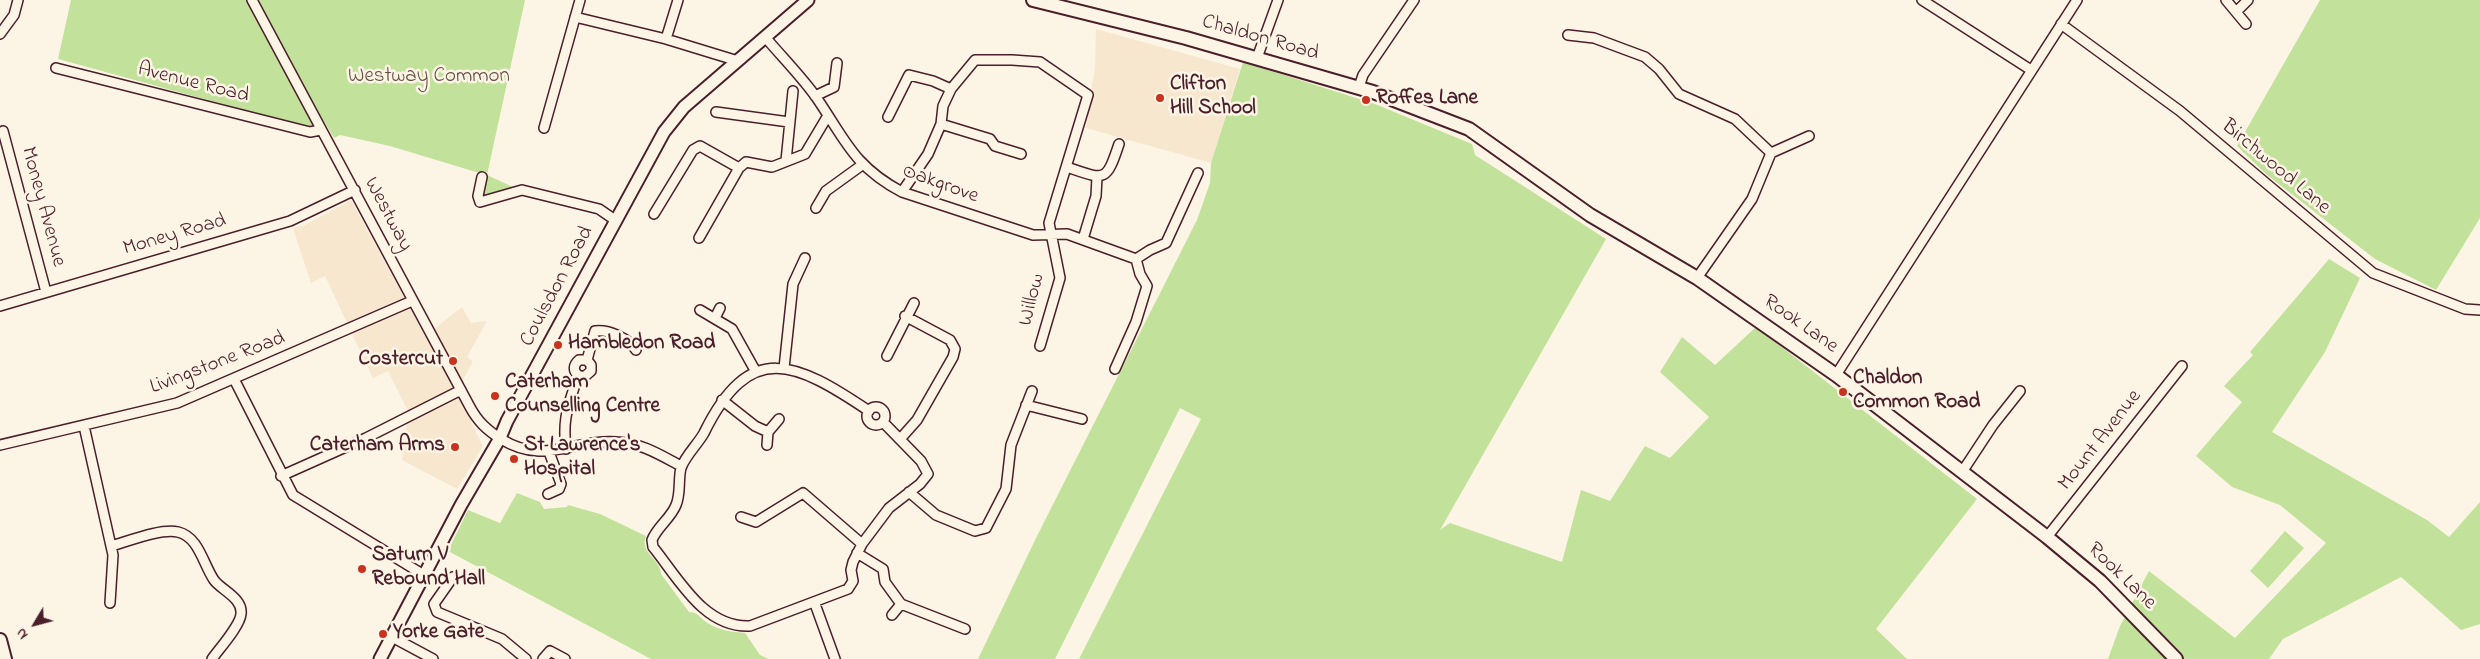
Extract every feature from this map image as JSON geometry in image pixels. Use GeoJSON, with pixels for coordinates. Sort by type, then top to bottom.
{"type":"FeatureCollection","features":[{"type":"Feature","properties":{"kind":"main road","name":"Chaldon Road"},"geometry":{"type":"LineString","coordinates":[[1033,0],[1059,3],[1359,88]]}},
{"type":"Feature","properties":{"kind":"main road","name":"Rook Lane"},"geometry":{"type":"LineString","coordinates":[[1359,88],[1469,130],[1590,215],[1698,278],[1836,375],[2047,537],[2100,581],[2176,659]]}},
{"type":"Feature","properties":{"kind":"street"},"geometry":{"type":"LineString","coordinates":[[0,34],[14,15],[18,0]]}},
{"type":"Feature","properties":{"kind":"street","name":"Westway"},"geometry":{"type":"LineString","coordinates":[[252,0],[476,418],[485,428],[500,438]]}},
{"type":"Feature","properties":{"kind":"street"},"geometry":{"type":"LineString","coordinates":[[544,128],[580,0]]}},
{"type":"Feature","properties":{"kind":"street"},"geometry":{"type":"LineString","coordinates":[[666,39],[678,0]]}},
{"type":"Feature","properties":{"kind":"street","name":"Coulsdon Road"},"geometry":{"type":"LineString","coordinates":[[380,659],[615,220],[674,118],[684,107],[808,0]]}},
{"type":"Feature","properties":{"kind":"street"},"geometry":{"type":"LineString","coordinates":[[1257,58],[1278,0]]}},
{"type":"Feature","properties":{"kind":"street"},"geometry":{"type":"LineString","coordinates":[[1359,88],[1363,75],[1414,0]]}},
{"type":"Feature","properties":{"kind":"street"},"geometry":{"type":"LineString","coordinates":[[1922,0],[2031,70]]}},
{"type":"Feature","properties":{"kind":"street"},"geometry":{"type":"LineString","coordinates":[[1836,375],[2077,0]]}},
{"type":"Feature","properties":{"kind":"street"},"geometry":{"type":"LineString","coordinates":[[2226,0],[2246,24]]}},
{"type":"Feature","properties":{"kind":"street"},"geometry":{"type":"LineString","coordinates":[[2236,12],[2248,0]]}},
{"type":"Feature","properties":{"kind":"street"},"geometry":{"type":"LineString","coordinates":[[575,17],[666,39],[738,61]]}},
{"type":"Feature","properties":{"kind":"street","name":"Birchwood Lane"},"geometry":{"type":"LineString","coordinates":[[2061,24],[2180,111],[2373,272],[2465,309],[2480,310]]}},
{"type":"Feature","properties":{"kind":"street"},"geometry":{"type":"LineString","coordinates":[[1568,35],[1594,38],[1645,57],[1659,69],[1679,94],[1735,119],[1771,154]]}},
{"type":"Feature","properties":{"kind":"street","name":"Oakgrove"},"geometry":{"type":"LineString","coordinates":[[766,38],[816,96],[827,117],[850,151],[862,165],[881,181],[902,192],[1033,235],[1067,234],[1136,259]]}},
{"type":"Feature","properties":{"kind":"street","name":"Willow"},"geometry":{"type":"LineString","coordinates":[[951,90],[975,60],[1004,59],[1040,62],[1088,95],[1050,223],[1060,278],[1040,346]]}},
{"type":"Feature","properties":{"kind":"street"},"geometry":{"type":"LineString","coordinates":[[816,96],[834,87],[837,64]]}},
{"type":"Feature","properties":{"kind":"street","name":"Avenue Road"},"geometry":{"type":"LineString","coordinates":[[56,68],[310,132],[322,130]]}},
{"type":"Feature","properties":{"kind":"street"},"geometry":{"type":"LineString","coordinates":[[888,117],[909,75],[933,81],[951,90],[943,106],[941,124],[928,154],[902,192]]}},
{"type":"Feature","properties":{"kind":"street"},"geometry":{"type":"LineString","coordinates":[[786,161],[793,91]]}},
{"type":"Feature","properties":{"kind":"street"},"geometry":{"type":"LineString","coordinates":[[716,112],[789,122]]}},
{"type":"Feature","properties":{"kind":"street"},"geometry":{"type":"LineString","coordinates":[[699,238],[739,168],[746,162],[772,167],[805,154],[827,117]]}},
{"type":"Feature","properties":{"kind":"street"},"geometry":{"type":"LineString","coordinates":[[941,124],[990,139],[995,146],[1021,154]]}},
{"type":"Feature","properties":{"kind":"street","name":"Money Avenue"},"geometry":{"type":"LineString","coordinates":[[3,131],[46,292]]}},
{"type":"Feature","properties":{"kind":"street"},"geometry":{"type":"LineString","coordinates":[[1698,278],[1752,199],[1771,154],[1809,136]]}},
{"type":"Feature","properties":{"kind":"street"},"geometry":{"type":"LineString","coordinates":[[1067,167],[1097,177],[1106,175],[1110,170],[1119,144]]}},
{"type":"Feature","properties":{"kind":"street"},"geometry":{"type":"LineString","coordinates":[[654,214],[693,150],[700,146],[739,168]]}},
{"type":"Feature","properties":{"kind":"street"},"geometry":{"type":"LineString","coordinates":[[816,208],[826,191],[862,165]]}},
{"type":"Feature","properties":{"kind":"street"},"geometry":{"type":"LineString","coordinates":[[1115,369],[1136,322],[1147,286],[1140,274],[1136,259],[1166,243],[1198,173]]}},
{"type":"Feature","properties":{"kind":"street"},"geometry":{"type":"LineString","coordinates":[[1083,239],[1096,196],[1097,177]]}},
{"type":"Feature","properties":{"kind":"street"},"geometry":{"type":"LineString","coordinates":[[482,178],[478,205],[522,190],[599,209],[615,220]]}},
{"type":"Feature","properties":{"kind":"street","name":"Money Road"},"geometry":{"type":"LineString","coordinates":[[0,306],[290,221],[355,190]]}},
{"type":"Feature","properties":{"kind":"street"},"geometry":{"type":"LineString","coordinates":[[784,368],[793,284],[805,258]]}},
{"type":"Feature","properties":{"kind":"street","name":"Livingstone Road"},"geometry":{"type":"LineString","coordinates":[[0,445],[177,402],[412,301]]}},
{"type":"Feature","properties":{"kind":"street"},"geometry":{"type":"LineString","coordinates":[[887,356],[914,303]]}},
{"type":"Feature","properties":{"kind":"street"},"geometry":{"type":"LineString","coordinates":[[715,318],[720,308]]}},
{"type":"Feature","properties":{"kind":"street"},"geometry":{"type":"LineString","coordinates":[[700,310],[732,329],[738,336],[756,372]]}},
{"type":"Feature","properties":{"kind":"street"},"geometry":{"type":"LineString","coordinates":[[901,438],[917,420],[953,357],[955,349],[950,340],[906,316]]}},
{"type":"Feature","properties":{"kind":"street"},"geometry":{"type":"LineString","coordinates":[[566,448],[564,430],[566,408],[578,375],[584,377],[591,371],[591,364],[587,360],[595,331],[602,330],[632,342],[636,350]]}},
{"type":"Feature","properties":{"kind":"street","name":"Mount Avenue"},"geometry":{"type":"LineString","coordinates":[[2047,537],[2182,366]]}},
{"type":"Feature","properties":{"kind":"street"},"geometry":{"type":"LineString","coordinates":[[766,368],[784,368],[834,389],[869,411],[868,418],[872,423],[878,424],[883,422],[901,438],[921,460],[928,474],[925,479],[889,508],[860,549],[851,570],[852,581],[848,589],[815,604],[750,626],[735,627],[713,618],[706,612],[653,547],[652,540],[676,505],[682,466],[699,442],[722,400],[742,381],[756,372],[766,368]]}},
{"type":"Feature","properties":{"kind":"street"},"geometry":{"type":"LineString","coordinates":[[234,379],[292,495],[424,575]]}},
{"type":"Feature","properties":{"kind":"street"},"geometry":{"type":"LineString","coordinates":[[281,476],[366,438],[461,390]]}},
{"type":"Feature","properties":{"kind":"street"},"geometry":{"type":"LineString","coordinates":[[909,492],[936,515],[975,532],[986,528],[1006,489],[1011,445],[1032,391]]}},
{"type":"Feature","properties":{"kind":"street"},"geometry":{"type":"LineString","coordinates":[[1962,472],[1993,425],[2020,391]]}},
{"type":"Feature","properties":{"kind":"street"},"geometry":{"type":"LineString","coordinates":[[722,400],[755,426],[768,432]]}},
{"type":"Feature","properties":{"kind":"street"},"geometry":{"type":"LineString","coordinates":[[1026,405],[1082,419]]}},
{"type":"Feature","properties":{"kind":"street"},"geometry":{"type":"LineString","coordinates":[[767,445],[768,432],[778,419]]}},
{"type":"Feature","properties":{"kind":"street"},"geometry":{"type":"LineString","coordinates":[[84,426],[113,555],[110,603]]}},
{"type":"Feature","properties":{"kind":"street"},"geometry":{"type":"LineString","coordinates":[[500,438],[526,451],[549,452],[615,442],[640,445],[682,466]]}},
{"type":"Feature","properties":{"kind":"street"},"geometry":{"type":"LineString","coordinates":[[548,494],[555,492],[560,484],[549,452]]}},
{"type":"Feature","properties":{"kind":"street"},"geometry":{"type":"LineString","coordinates":[[741,517],[756,522],[803,492],[860,549],[883,569],[885,582],[901,604],[965,629]]}},
{"type":"Feature","properties":{"kind":"street"},"geometry":{"type":"LineString","coordinates":[[111,546],[169,531],[180,532],[190,538],[214,580],[234,598],[240,607],[241,614],[238,622],[212,659]]}},
{"type":"Feature","properties":{"kind":"street"},"geometry":{"type":"LineString","coordinates":[[453,577],[434,604],[437,612],[502,639],[526,659]]}},
{"type":"Feature","properties":{"kind":"street"},"geometry":{"type":"LineString","coordinates":[[815,604],[836,659]]}},
{"type":"Feature","properties":{"kind":"street"},"geometry":{"type":"LineString","coordinates":[[892,615],[901,604]]}},
{"type":"Feature","properties":{"kind":"street"},"geometry":{"type":"LineString","coordinates":[[392,637],[433,659]]}},
{"type":"Feature","properties":{"kind":"street"},"geometry":{"type":"LineString","coordinates":[[543,659],[550,651],[565,659]]}},
{"type":"Feature","properties":{"kind":"shaded area","name":"Clifton Hill School"},"geometry":{"type":"Polygon","coordinates":[[[1096,29],[1240,69],[1211,163],[1086,128],[1095,67],[1096,29]]]}},
{"type":"Feature","properties":{"kind":"shaded area"},"geometry":{"type":"Polygon","coordinates":[[[351,200],[425,336],[462,307],[471,323],[487,321],[467,357],[473,362],[462,381],[472,424],[483,446],[457,489],[402,460],[408,411],[388,371],[373,378],[325,276],[311,283],[293,228],[305,225],[351,200]]]}},
{"type":"Feature","properties":{"kind":"green space","name":"Westway Common"},"geometry":{"type":"Polygon","coordinates":[[[71,0],[525,0],[487,175],[515,188],[485,197],[483,189],[486,175],[390,146],[340,135],[334,138],[325,123],[310,128],[58,59],[71,0]]]}},
{"type":"Feature","properties":{"kind":"green space"},"geometry":{"type":"Polygon","coordinates":[[[2320,0],[2480,0],[2480,218],[2436,290],[2375,259],[2266,174],[2237,146],[2320,0]]]}},
{"type":"Feature","properties":{"kind":"green space"},"geometry":{"type":"Polygon","coordinates":[[[1243,62],[1375,104],[1472,144],[1475,155],[1606,239],[1440,530],[1450,523],[1562,562],[1581,490],[1610,501],[1645,446],[1670,458],[1709,417],[1660,372],[1682,337],[1715,365],[1756,327],[1977,499],[1876,629],[1907,659],[1079,659],[1201,419],[1180,408],[1055,659],[978,659],[1037,536],[1197,220],[1210,183],[1211,163],[1243,62]]]}},
{"type":"Feature","properties":{"kind":"green space"},"geometry":{"type":"Polygon","coordinates":[[[2329,259],[2360,278],[2325,352],[2272,432],[2427,520],[2449,537],[2480,502],[2480,624],[2461,630],[2401,577],[2283,639],[2269,659],[2108,659],[2120,626],[2149,571],[2235,638],[2326,543],[2280,505],[2232,487],[2196,456],[2242,402],[2224,386],[2253,355],[2250,352],[2329,259]]]}},
{"type":"Feature","properties":{"kind":"green space"},"geometry":{"type":"Polygon","coordinates":[[[517,493],[540,502],[544,509],[567,507],[568,505],[600,514],[646,536],[645,547],[658,564],[661,574],[689,612],[696,614],[720,629],[745,633],[760,655],[769,659],[651,659],[448,551],[468,510],[500,523],[517,493]]]}},
{"type":"Feature","properties":{"kind":"green space"},"geometry":{"type":"Polygon","coordinates":[[[2285,531],[2304,548],[2268,588],[2250,571],[2285,531]]]}},
{"type":"Feature","properties":{"kind":"place","name":"Clifton Hill School"},"geometry":{"type":"Point","coordinates":[1160,98]}},
{"type":"Feature","properties":{"kind":"place","name":"Roffes Lane"},"geometry":{"type":"Point","coordinates":[1366,100]}},
{"type":"Feature","properties":{"kind":"place","name":"Hambledon Road"},"geometry":{"type":"Point","coordinates":[558,345]}},
{"type":"Feature","properties":{"kind":"place","name":"Costercut"},"geometry":{"type":"Point","coordinates":[453,361]}},
{"type":"Feature","properties":{"kind":"place","name":"Chaldon Common Road"},"geometry":{"type":"Point","coordinates":[1843,392]}},
{"type":"Feature","properties":{"kind":"place","name":"Caterham Counselling Centre"},"geometry":{"type":"Point","coordinates":[495,396]}},
{"type":"Feature","properties":{"kind":"place","name":"Caterham Arms"},"geometry":{"type":"Point","coordinates":[455,447]}},
{"type":"Feature","properties":{"kind":"place","name":"St Lawrence's Hospital"},"geometry":{"type":"Point","coordinates":[514,459]}},
{"type":"Feature","properties":{"kind":"place","name":"Saturn V Rebound Hall"},"geometry":{"type":"Point","coordinates":[362,569]}},
{"type":"Feature","properties":{"kind":"place","name":"Yorke Gate"},"geometry":{"type":"Point","coordinates":[383,634]}}]}
